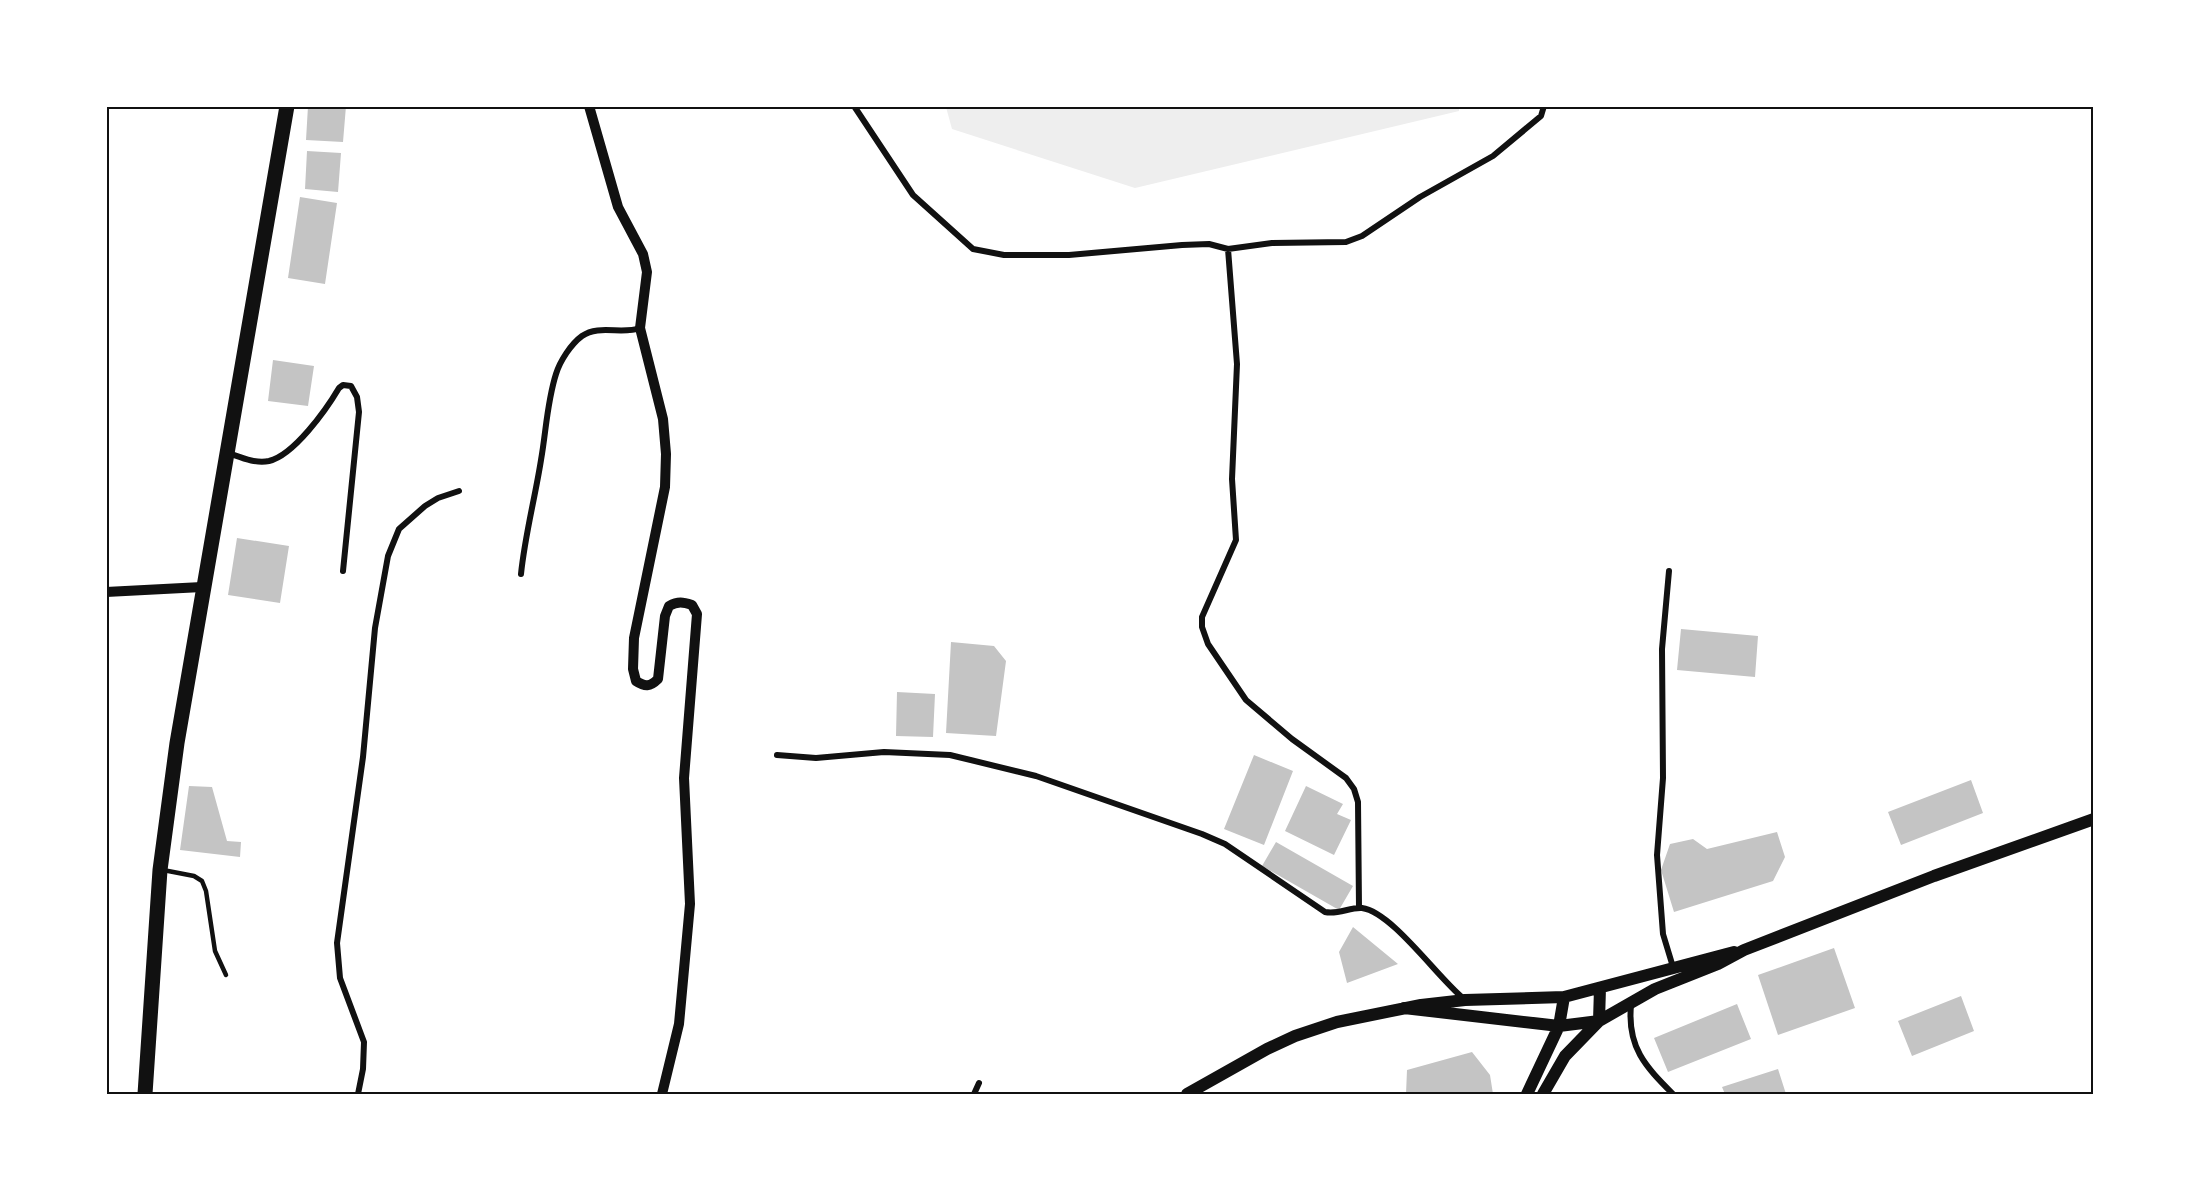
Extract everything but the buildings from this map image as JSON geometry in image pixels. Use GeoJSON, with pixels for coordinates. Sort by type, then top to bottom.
{"type":"FeatureCollection","features":[{"type":"Feature","properties":{"kind":"main road"},"geometry":{"type":"LineString","coordinates":[[145,1095],[160,870],[202,587],[287,106]]}},
{"type":"Feature","properties":{"kind":"main road"},"geometry":{"type":"LineString","coordinates":[[1543,1095],[1565,1056],[1599,1022],[1631,1002],[1674,980],[1718,964],[1744,950],[1934,876],[2094,819]]}},
{"type":"Feature","properties":{"kind":"main road"},"geometry":{"type":"LineString","coordinates":[[1187,1095],[1295,1036],[1354,1018],[1404,1008],[1466,1000],[1564,997],[1744,950]]}},
{"type":"Feature","properties":{"kind":"main road"},"geometry":{"type":"LineString","coordinates":[[1599,1022],[1600,988]]}},
{"type":"Feature","properties":{"kind":"main road"},"geometry":{"type":"LineString","coordinates":[[1527,1095],[1559,1026],[1564,997]]}},
{"type":"Feature","properties":{"kind":"main road"},"geometry":{"type":"LineString","coordinates":[[1404,1008],[1559,1026],[1599,1022]]}},
{"type":"Feature","properties":{"kind":"street"},"geometry":{"type":"LineString","coordinates":[[590,106],[618,207],[643,254],[647,272],[640,328],[663,419],[666,454],[664,487],[634,638],[636,681],[643,686],[652,685],[658,679],[665,616],[669,606],[677,602],[692,605],[698,623],[684,778],[690,904],[679,1024],[662,1095]]}},
{"type":"Feature","properties":{"kind":"street"},"geometry":{"type":"LineString","coordinates":[[854,106],[913,195],[973,249],[1004,255],[1069,255],[1209,244],[1228,249],[1272,243],[1346,242],[1362,236],[1420,197],[1493,156],[1541,116],[1544,106]]}},
{"type":"Feature","properties":{"kind":"street"},"geometry":{"type":"LineString","coordinates":[[1228,249],[1237,364],[1232,479],[1236,540],[1202,617],[1202,627],[1208,644],[1246,700],[1292,740],[1346,778],[1354,789],[1358,802],[1359,908]]}},
{"type":"Feature","properties":{"kind":"street"},"geometry":{"type":"LineString","coordinates":[[521,574],[525,532],[541,461],[550,401],[562,360],[582,336],[594,332],[631,332],[640,328]]}},
{"type":"Feature","properties":{"kind":"street"},"geometry":{"type":"LineString","coordinates":[[227,452],[261,462],[277,457],[313,425],[339,388],[343,385],[351,386],[357,397],[359,412],[343,571]]}},
{"type":"Feature","properties":{"kind":"street"},"geometry":{"type":"LineString","coordinates":[[358,1095],[363,1069],[364,1042],[340,978],[338,943],[363,757],[375,628],[388,555],[399,529],[425,506],[438,498],[459,491]]}},
{"type":"Feature","properties":{"kind":"street"},"geometry":{"type":"LineString","coordinates":[[1669,571],[1662,649],[1663,778],[1657,855],[1662,925],[1673,967]]}},
{"type":"Feature","properties":{"kind":"street"},"geometry":{"type":"LineString","coordinates":[[106,592],[202,587]]}},
{"type":"Feature","properties":{"kind":"street"},"geometry":{"type":"LineString","coordinates":[[777,755],[816,758],[920,752],[970,759],[1066,786],[1217,840],[1325,912],[1341,913],[1359,908],[1370,911],[1388,923],[1447,985],[1466,1000]]}},
{"type":"Feature","properties":{"kind":"street"},"geometry":{"type":"LineString","coordinates":[[1631,1002],[1629,1021],[1643,1063],[1673,1095]]}},
{"type":"Feature","properties":{"kind":"street"},"geometry":{"type":"LineString","coordinates":[[974,1095],[979,1083]]}},
{"type":"Feature","properties":{"kind":"lane"},"geometry":{"type":"LineString","coordinates":[[160,870],[194,876],[202,881],[206,891],[215,951],[226,975]]}},
{"type":"Feature","properties":{"kind":"shaded area"},"geometry":{"type":"Polygon","coordinates":[[[946,106],[1459,107],[1459,111],[1135,188],[952,129],[946,106]]]}}]}
